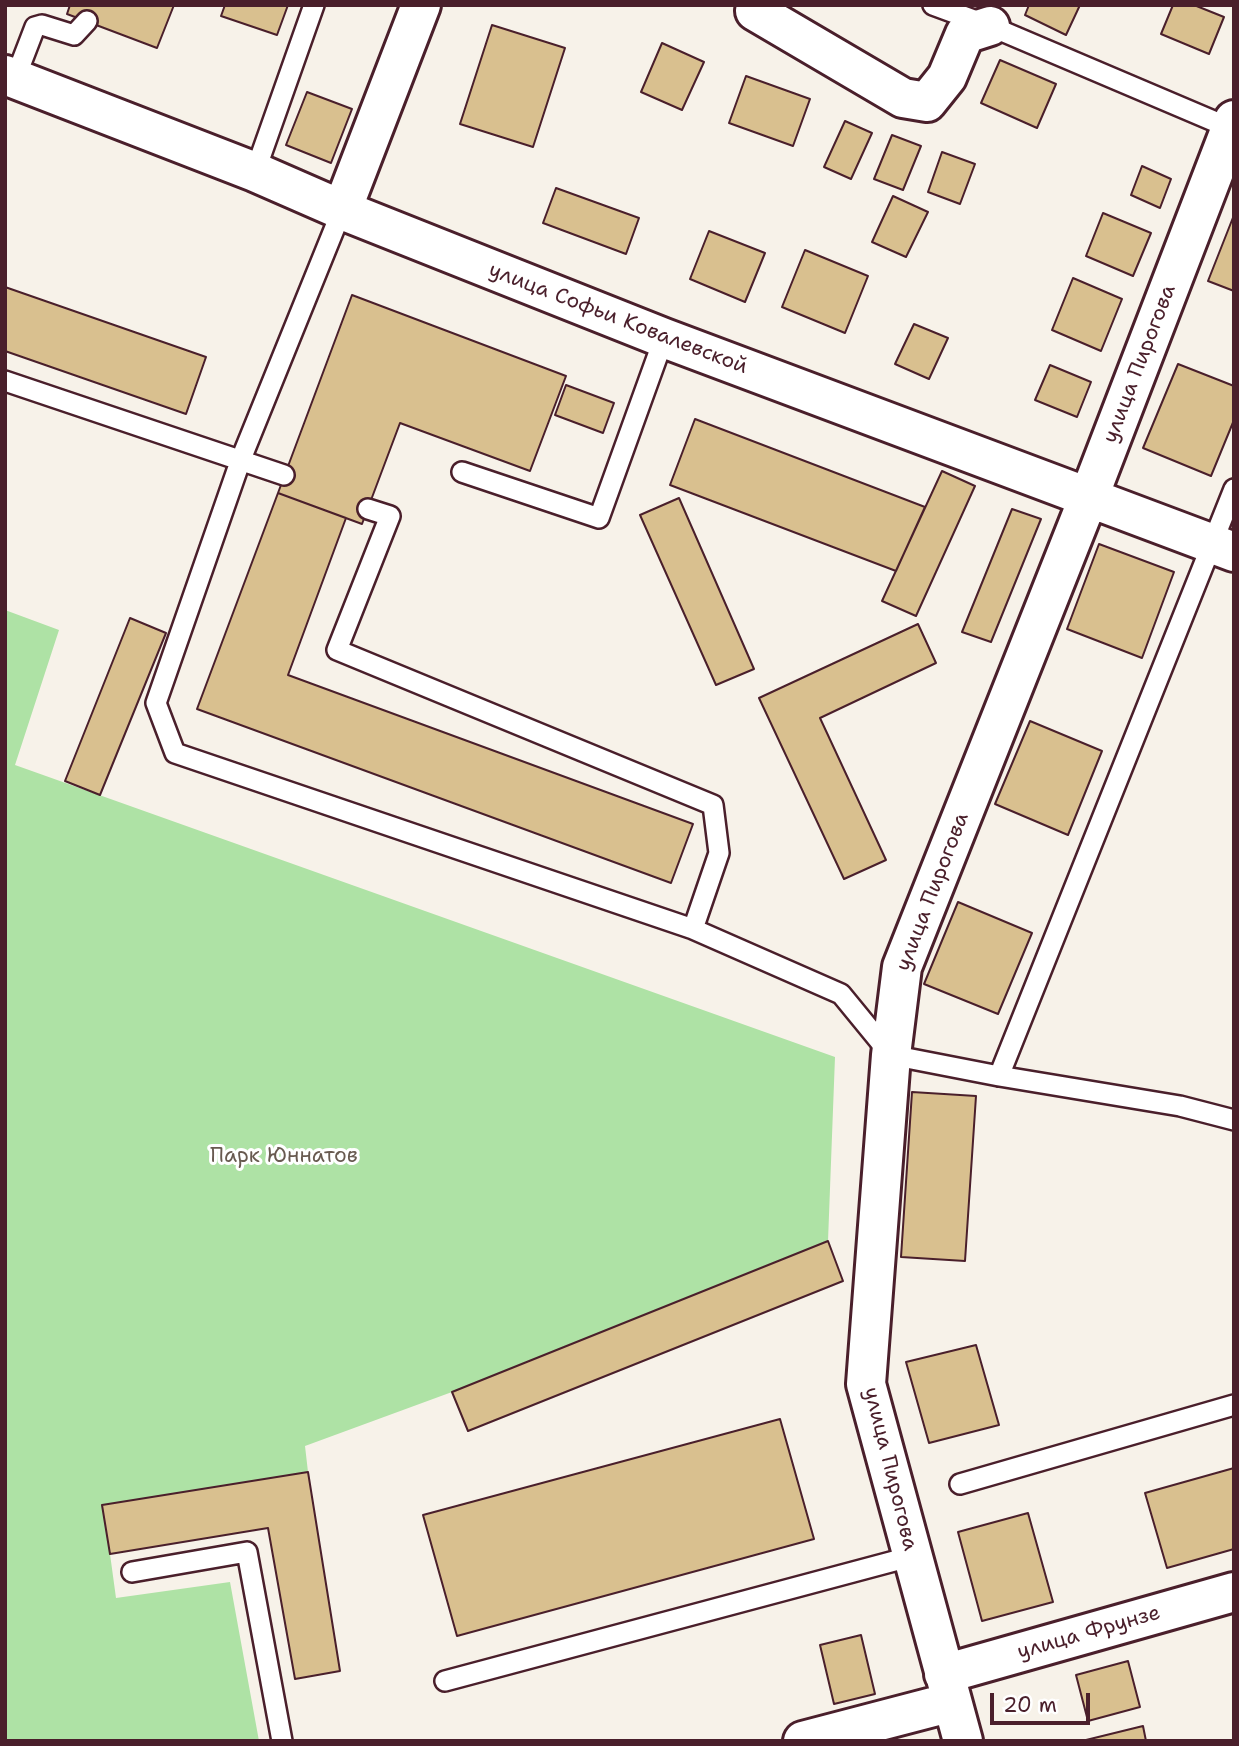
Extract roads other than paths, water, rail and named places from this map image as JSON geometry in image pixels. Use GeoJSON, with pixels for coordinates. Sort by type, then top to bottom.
{"type":"FeatureCollection","features":[{"type":"Feature","properties":{"kind":"street"},"geometry":{"type":"LineString","coordinates":[[342,210],[421,5]]}},
{"type":"Feature","properties":{"kind":"street"},"geometry":{"type":"LineString","coordinates":[[756,5],[755,11],[903,98],[927,102],[947,76],[965,34],[994,16]]}},
{"type":"Feature","properties":{"kind":"street","name":"улица Софьи Ковалевской"},"geometry":{"type":"LineString","coordinates":[[10,77],[255,172],[342,210],[664,338],[1223,548]]}},
{"type":"Feature","properties":{"kind":"street","name":"улица Пирогова"},"geometry":{"type":"LineString","coordinates":[[963,1741],[866,1384],[891,1055],[902,967],[1088,499],[1232,124]]}},
{"type":"Feature","properties":{"kind":"street","name":"улица Фрунзе"},"geometry":{"type":"LineString","coordinates":[[803,1741],[948,1688],[1234,1592]]}},
{"type":"Feature","properties":{"kind":"lane"},"geometry":{"type":"LineString","coordinates":[[255,172],[314,5]]}},
{"type":"Feature","properties":{"kind":"lane"},"geometry":{"type":"LineString","coordinates":[[933,5],[994,16],[1232,124]]}},
{"type":"Feature","properties":{"kind":"lane"},"geometry":{"type":"LineString","coordinates":[[10,77],[35,27],[42,25],[74,35],[87,21]]}},
{"type":"Feature","properties":{"kind":"lane"},"geometry":{"type":"LineString","coordinates":[[342,210],[241,459],[156,703],[175,753],[693,929],[841,994],[891,1055],[1180,1106],[1234,1121]]}},
{"type":"Feature","properties":{"kind":"lane"},"geometry":{"type":"LineString","coordinates":[[463,472],[598,518],[664,338]]}},
{"type":"Feature","properties":{"kind":"lane"},"geometry":{"type":"LineString","coordinates":[[5,381],[284,475]]}},
{"type":"Feature","properties":{"kind":"lane"},"geometry":{"type":"LineString","coordinates":[[999,1076],[1223,548],[1234,489]]}},
{"type":"Feature","properties":{"kind":"lane"},"geometry":{"type":"LineString","coordinates":[[368,509],[390,516],[337,650],[713,805],[719,853],[693,929]]}},
{"type":"Feature","properties":{"kind":"lane"},"geometry":{"type":"LineString","coordinates":[[960,1484],[1234,1405]]}},
{"type":"Feature","properties":{"kind":"lane"},"geometry":{"type":"LineString","coordinates":[[132,1572],[247,1552],[282,1741]]}},
{"type":"Feature","properties":{"kind":"lane"},"geometry":{"type":"LineString","coordinates":[[445,1681],[913,1556]]}},
{"type":"Feature","properties":{"kind":"park label","name":"Парк Юннатов"},"geometry":{"type":"Point","coordinates":[284,1157]}}]}
